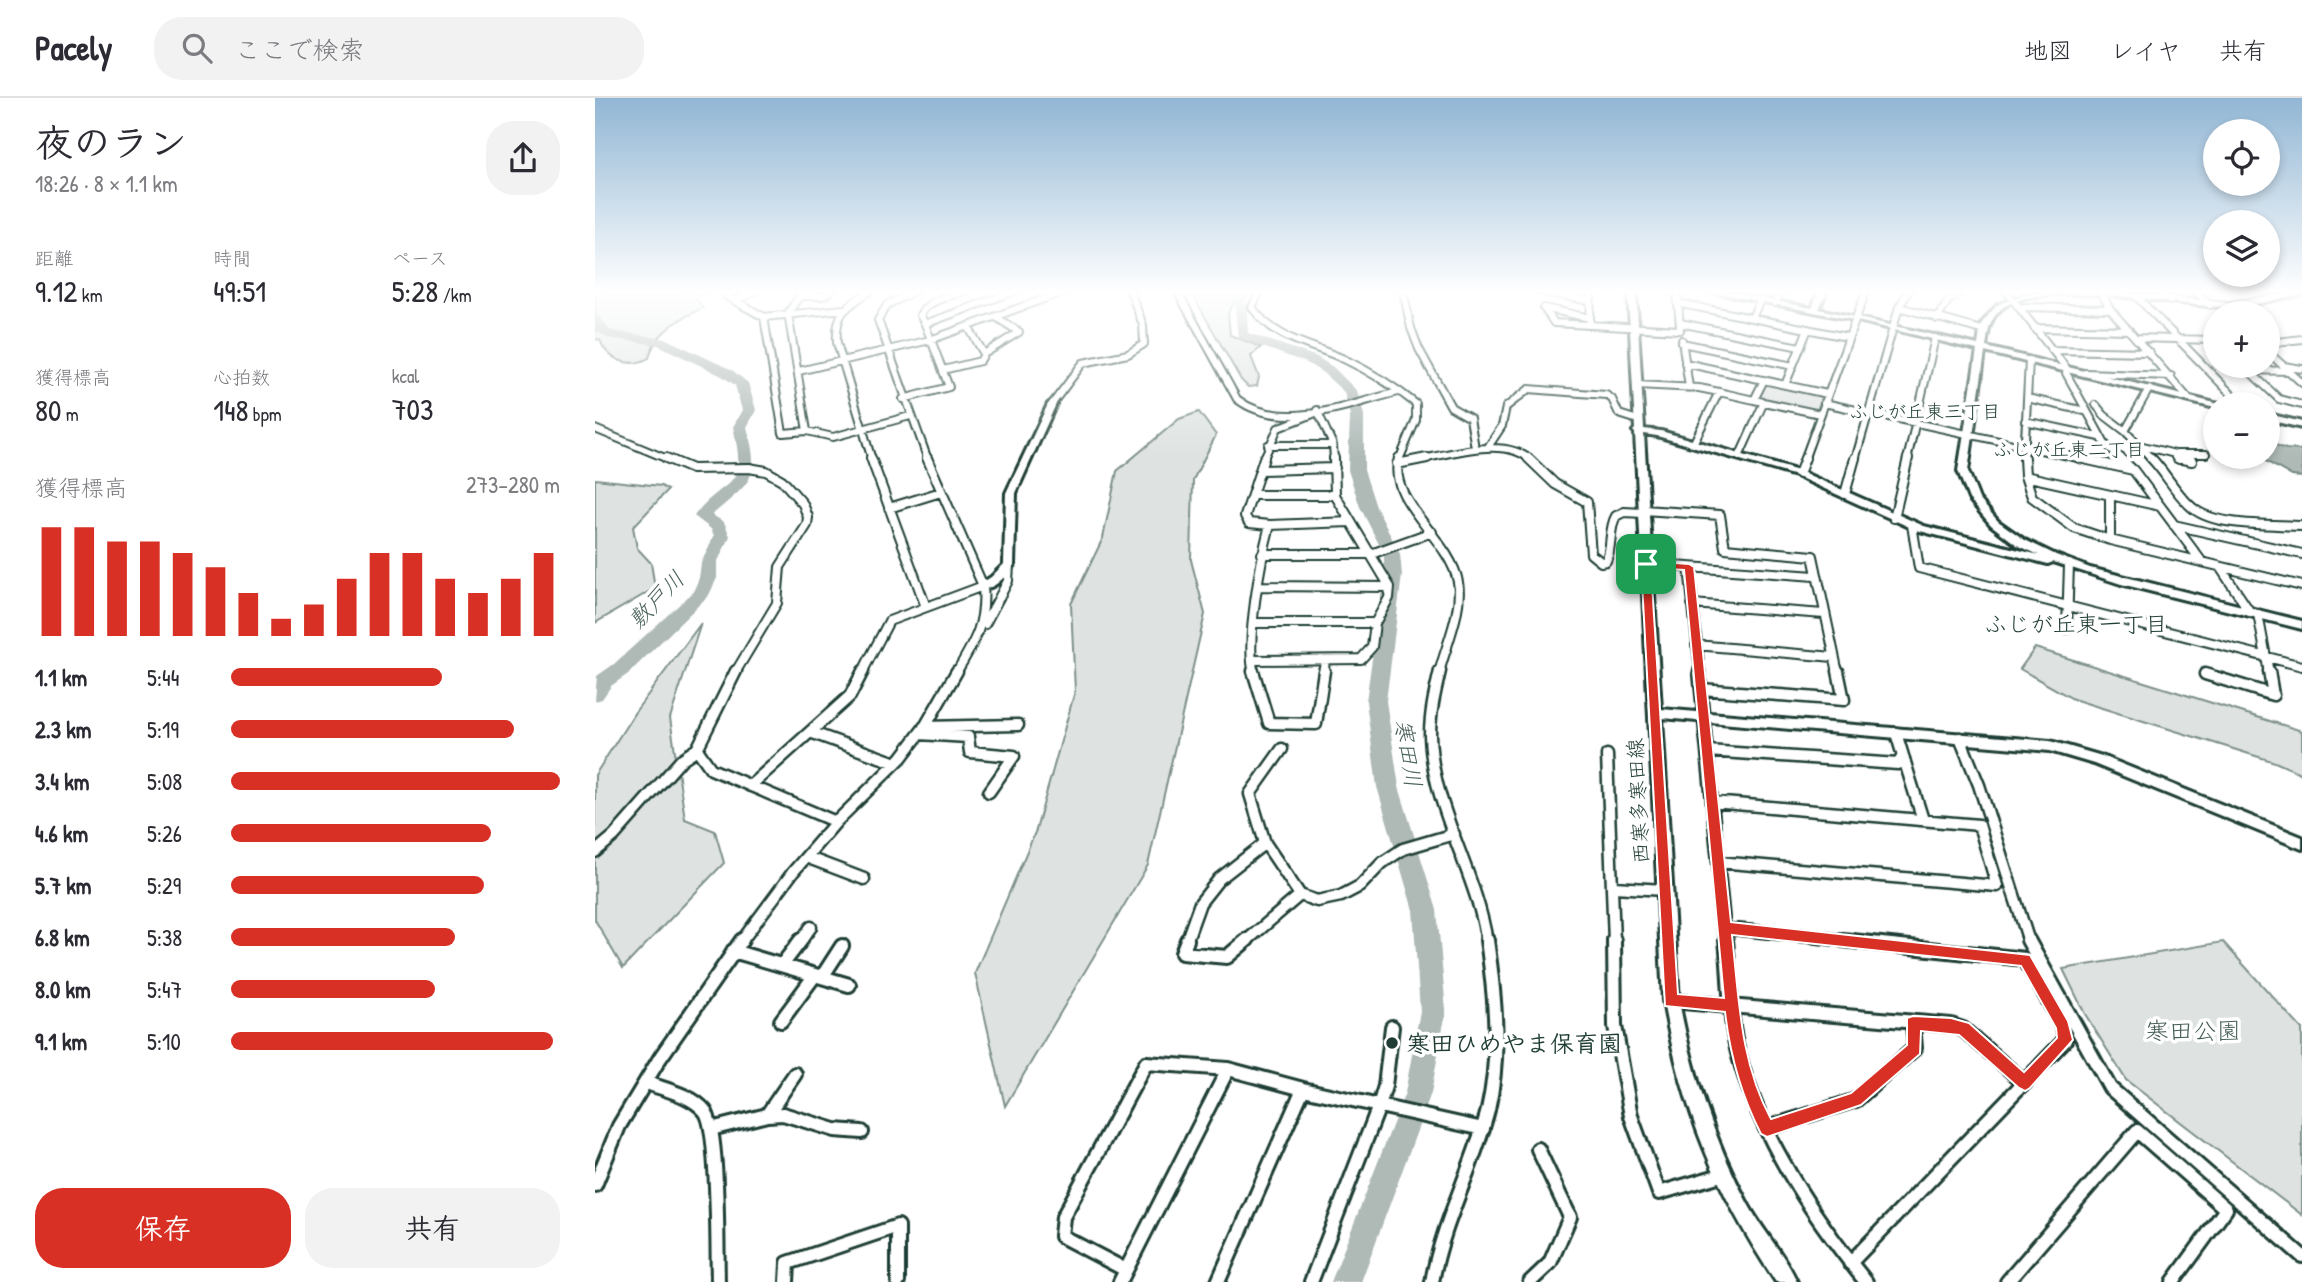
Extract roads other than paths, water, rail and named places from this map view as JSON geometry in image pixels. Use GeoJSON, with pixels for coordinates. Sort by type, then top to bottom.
{"type":"FeatureCollection","features":[{"type":"Feature","properties":{"kind":"street"},"geometry":{"type":"LineString","coordinates":[[769,346],[783,433],[807,431],[834,437],[910,416]]}},
{"type":"Feature","properties":{"kind":"street"},"geometry":{"type":"LineString","coordinates":[[794,346],[807,431]]}},
{"type":"Feature","properties":{"kind":"street"},"geometry":{"type":"LineString","coordinates":[[840,346],[860,429],[926,607]]}},
{"type":"Feature","properties":{"kind":"street"},"geometry":{"type":"LineString","coordinates":[[886,346],[903,399],[983,586],[985,608],[979,634]]}},
{"type":"Feature","properties":{"kind":"street"},"geometry":{"type":"LineString","coordinates":[[799,371],[906,346]]}},
{"type":"Feature","properties":{"kind":"street"},"geometry":{"type":"LineString","coordinates":[[903,399],[949,387],[933,346]]}},
{"type":"Feature","properties":{"kind":"street"},"geometry":{"type":"LineString","coordinates":[[980,346],[984,354]]}},
{"type":"Feature","properties":{"kind":"street"},"geometry":{"type":"LineString","coordinates":[[943,370],[980,361],[984,354],[996,346]]}},
{"type":"Feature","properties":{"kind":"street"},"geometry":{"type":"LineString","coordinates":[[595,1185],[619,1126],[660,1058],[733,951],[806,857],[836,822],[896,763],[922,730],[997,606],[1008,581],[1011,493],[1014,481],[1052,404],[1083,363],[1128,354],[1140,346]]}},
{"type":"Feature","properties":{"kind":"street"},"geometry":{"type":"LineString","coordinates":[[1208,346],[1241,405],[1278,415],[1317,411],[1398,392]]}},
{"type":"Feature","properties":{"kind":"street"},"geometry":{"type":"LineString","coordinates":[[1310,346],[1353,364],[1413,401],[1419,409],[1413,429],[1402,447],[1396,478],[1401,490],[1453,565],[1459,580],[1458,598],[1430,731],[1435,770],[1481,910],[1488,953],[1496,1054],[1494,1086],[1483,1129],[1446,1216],[1431,1282]]}},
{"type":"Feature","properties":{"kind":"street"},"geometry":{"type":"LineString","coordinates":[[1418,346],[1436,380],[1446,392],[1451,407],[1470,418],[1475,448]]}},
{"type":"Feature","properties":{"kind":"street","name":"西寒多寒田線"},"geometry":{"type":"LineString","coordinates":[[1634,346],[1671,1001],[1679,1051],[1703,1133],[1721,1175],[1753,1232],[1787,1282]]}},
{"type":"Feature","properties":{"kind":"street"},"geometry":{"type":"LineString","coordinates":[[1682,346],[1689,387]]}},
{"type":"Feature","properties":{"kind":"street"},"geometry":{"type":"LineString","coordinates":[[1698,346],[1793,366]]}},
{"type":"Feature","properties":{"kind":"street"},"geometry":{"type":"LineString","coordinates":[[1785,384],[1800,347],[1796,346]]}},
{"type":"Feature","properties":{"kind":"street"},"geometry":{"type":"LineString","coordinates":[[1799,474],[1844,346]]}},
{"type":"Feature","properties":{"kind":"street"},"geometry":{"type":"LineString","coordinates":[[1845,494],[1888,346]]}},
{"type":"Feature","properties":{"kind":"street"},"geometry":{"type":"LineString","coordinates":[[1894,518],[1933,346]]}},
{"type":"Feature","properties":{"kind":"street"},"geometry":{"type":"LineString","coordinates":[[1970,346],[2203,402]]}},
{"type":"Feature","properties":{"kind":"street"},"geometry":{"type":"LineString","coordinates":[[2049,346],[2067,369],[2066,373],[2100,437],[2134,471],[2202,562]]}},
{"type":"Feature","properties":{"kind":"street"},"geometry":{"type":"LineString","coordinates":[[2144,346],[2188,398]]}},
{"type":"Feature","properties":{"kind":"street"},"geometry":{"type":"LineString","coordinates":[[2185,346],[2229,392]]}},
{"type":"Feature","properties":{"kind":"street"},"geometry":{"type":"LineString","coordinates":[[1982,349],[1963,471],[1966,483],[1975,500],[1995,522],[2016,538],[2069,565]]}},
{"type":"Feature","properties":{"kind":"street"},"geometry":{"type":"LineString","coordinates":[[2052,350],[2149,352]]}},
{"type":"Feature","properties":{"kind":"street"},"geometry":{"type":"LineString","coordinates":[[2029,360],[2023,446],[2025,476],[2032,497],[2058,519],[2111,540],[2302,586]]}},
{"type":"Feature","properties":{"kind":"street"},"geometry":{"type":"LineString","coordinates":[[1685,363],[1827,394]]}},
{"type":"Feature","properties":{"kind":"street"},"geometry":{"type":"LineString","coordinates":[[2280,363],[2302,383]]}},
{"type":"Feature","properties":{"kind":"street"},"geometry":{"type":"LineString","coordinates":[[2280,368],[2302,369]]}},
{"type":"Feature","properties":{"kind":"street"},"geometry":{"type":"LineString","coordinates":[[2083,373],[2171,376]]}},
{"type":"Feature","properties":{"kind":"street"},"geometry":{"type":"LineString","coordinates":[[2256,378],[2279,400],[2302,405]]}},
{"type":"Feature","properties":{"kind":"street"},"geometry":{"type":"LineString","coordinates":[[1754,400],[1764,380]]}},
{"type":"Feature","properties":{"kind":"street"},"geometry":{"type":"LineString","coordinates":[[1636,385],[1689,387],[1820,414]]}},
{"type":"Feature","properties":{"kind":"street"},"geometry":{"type":"LineString","coordinates":[[1488,447],[1502,426],[1506,407],[1529,388],[1606,395],[1612,399],[1619,414],[1638,426],[1799,474],[1912,525],[2302,625]]}},
{"type":"Feature","properties":{"kind":"street"},"geometry":{"type":"LineString","coordinates":[[2125,431],[2149,389]]}},
{"type":"Feature","properties":{"kind":"street"},"geometry":{"type":"LineString","coordinates":[[1693,443],[1719,392]]}},
{"type":"Feature","properties":{"kind":"street"},"geometry":{"type":"LineString","coordinates":[[2027,398],[2085,411]]}},
{"type":"Feature","properties":{"kind":"street"},"geometry":{"type":"LineString","coordinates":[[1739,457],[1764,402]]}},
{"type":"Feature","properties":{"kind":"street"},"geometry":{"type":"LineString","coordinates":[[1824,403],[2134,471]]}},
{"type":"Feature","properties":{"kind":"street"},"geometry":{"type":"LineString","coordinates":[[2096,405],[2103,415],[2139,445],[2192,508],[2201,514],[2236,522],[2302,526]]}},
{"type":"Feature","properties":{"kind":"street"},"geometry":{"type":"LineString","coordinates":[[1254,660],[1361,659],[1372,647],[1375,623],[1389,597],[1390,587],[1335,495],[1333,445],[1317,411]]}},
{"type":"Feature","properties":{"kind":"street"},"geometry":{"type":"LineString","coordinates":[[1317,411],[1278,428],[1268,445],[1245,516],[1249,523],[1270,525],[1351,522]]}},
{"type":"Feature","properties":{"kind":"street"},"geometry":{"type":"LineString","coordinates":[[2280,420],[2302,425]]}},
{"type":"Feature","properties":{"kind":"street"},"geometry":{"type":"LineString","coordinates":[[2025,421],[2100,437]]}},
{"type":"Feature","properties":{"kind":"street"},"geometry":{"type":"LineString","coordinates":[[595,429],[692,469],[749,468],[766,471],[782,480],[807,511],[807,526],[780,567],[777,603],[738,666],[697,748],[682,759],[614,836],[595,852]]}},
{"type":"Feature","properties":{"kind":"street"},"geometry":{"type":"LineString","coordinates":[[1268,445],[1333,445]]}},
{"type":"Feature","properties":{"kind":"street"},"geometry":{"type":"LineString","coordinates":[[2139,445],[2180,454],[2203,454]]}},
{"type":"Feature","properties":{"kind":"street"},"geometry":{"type":"LineString","coordinates":[[1397,464],[1475,448],[1524,452],[1555,484],[1586,501],[1590,516],[1588,543],[1591,554],[1597,560],[1606,561],[1611,554],[1609,539],[1616,516],[1624,512],[1643,511],[1720,515],[1725,548],[1813,556],[1815,576],[1845,701],[1701,689]]}},
{"type":"Feature","properties":{"kind":"street"},"geometry":{"type":"LineString","coordinates":[[1262,470],[1335,468]]}},
{"type":"Feature","properties":{"kind":"street"},"geometry":{"type":"LineString","coordinates":[[2025,476],[2160,506]]}},
{"type":"Feature","properties":{"kind":"street"},"geometry":{"type":"LineString","coordinates":[[889,508],[941,492]]}},
{"type":"Feature","properties":{"kind":"street"},"geometry":{"type":"LineString","coordinates":[[1253,495],[1335,495]]}},
{"type":"Feature","properties":{"kind":"street"},"geometry":{"type":"LineString","coordinates":[[2110,495],[2111,540]]}},
{"type":"Feature","properties":{"kind":"street"},"geometry":{"type":"LineString","coordinates":[[1270,525],[1262,554],[1251,645],[1254,660],[1252,666],[1269,723],[1316,724],[1325,661]]}},
{"type":"Feature","properties":{"kind":"street"},"geometry":{"type":"LineString","coordinates":[[1912,525],[1919,568],[2302,666]]}},
{"type":"Feature","properties":{"kind":"street"},"geometry":{"type":"LineString","coordinates":[[2174,525],[2302,554]]}},
{"type":"Feature","properties":{"kind":"street"},"geometry":{"type":"LineString","coordinates":[[1262,554],[1371,554],[1432,532]]}},
{"type":"Feature","properties":{"kind":"street"},"geometry":{"type":"LineString","coordinates":[[1646,564],[1815,576]]}},
{"type":"Feature","properties":{"kind":"street"},"geometry":{"type":"LineString","coordinates":[[750,786],[850,696],[889,621],[996,580],[1009,565]]}},
{"type":"Feature","properties":{"kind":"street"},"geometry":{"type":"LineString","coordinates":[[2067,629],[2069,565]]}},
{"type":"Feature","properties":{"kind":"street"},"geometry":{"type":"LineString","coordinates":[[2205,674],[2273,695],[2254,613],[2220,566]]}},
{"type":"Feature","properties":{"kind":"street"},"geometry":{"type":"LineString","coordinates":[[1689,567],[1737,1050],[1746,1081],[1767,1128],[1811,1210],[1866,1282]]}},
{"type":"Feature","properties":{"kind":"street"},"geometry":{"type":"LineString","coordinates":[[1258,586],[1390,587]]}},
{"type":"Feature","properties":{"kind":"street"},"geometry":{"type":"LineString","coordinates":[[1692,604],[1824,614]]}},
{"type":"Feature","properties":{"kind":"street"},"geometry":{"type":"LineString","coordinates":[[1254,623],[1375,623]]}},
{"type":"Feature","properties":{"kind":"street"},"geometry":{"type":"LineString","coordinates":[[1696,645],[1834,657]]}},
{"type":"Feature","properties":{"kind":"street"},"geometry":{"type":"LineString","coordinates":[[1654,713],[2050,746],[2079,753],[2302,844]]}},
{"type":"Feature","properties":{"kind":"street"},"geometry":{"type":"LineString","coordinates":[[922,730],[1018,725]]}},
{"type":"Feature","properties":{"kind":"street"},"geometry":{"type":"LineString","coordinates":[[922,730],[968,737],[970,752],[1014,756],[989,792]]}},
{"type":"Feature","properties":{"kind":"street"},"geometry":{"type":"LineString","coordinates":[[810,732],[896,763]]}},
{"type":"Feature","properties":{"kind":"street"},"geometry":{"type":"LineString","coordinates":[[1896,733],[1923,820]]}},
{"type":"Feature","properties":{"kind":"street"},"geometry":{"type":"LineString","coordinates":[[1960,738],[1979,785],[2026,936],[2110,1088],[2302,1256]]}},
{"type":"Feature","properties":{"kind":"street"},"geometry":{"type":"LineString","coordinates":[[697,748],[711,769],[836,822]]}},
{"type":"Feature","properties":{"kind":"street"},"geometry":{"type":"LineString","coordinates":[[1282,749],[1250,794],[1265,843],[1300,895],[1317,901],[1341,896],[1360,886],[1391,855],[1454,834]]}},
{"type":"Feature","properties":{"kind":"street"},"geometry":{"type":"LineString","coordinates":[[1707,751],[1898,764],[1903,756]]}},
{"type":"Feature","properties":{"kind":"street"},"geometry":{"type":"LineString","coordinates":[[1607,755],[1614,887],[1615,1013],[1620,1061],[1631,1116],[1659,1193],[1721,1175]]}},
{"type":"Feature","properties":{"kind":"street"},"geometry":{"type":"LineString","coordinates":[[1712,802],[1979,825],[1997,886],[1718,862]]}},
{"type":"Feature","properties":{"kind":"street"},"geometry":{"type":"LineString","coordinates":[[1265,843],[1219,878],[1200,902],[1182,953],[1227,957],[1300,895]]}},
{"type":"Feature","properties":{"kind":"street"},"geometry":{"type":"LineString","coordinates":[[806,857],[864,879]]}},
{"type":"Feature","properties":{"kind":"street"},"geometry":{"type":"LineString","coordinates":[[1614,887],[1664,890]]}},
{"type":"Feature","properties":{"kind":"street"},"geometry":{"type":"LineString","coordinates":[[782,965],[811,927]]}},
{"type":"Feature","properties":{"kind":"street"},"geometry":{"type":"LineString","coordinates":[[1724,928],[2025,959],[2063,1026],[2065,1040],[1850,1264]]}},
{"type":"Feature","properties":{"kind":"street"},"geometry":{"type":"LineString","coordinates":[[781,1021],[842,946]]}},
{"type":"Feature","properties":{"kind":"street"},"geometry":{"type":"LineString","coordinates":[[733,951],[849,985]]}},
{"type":"Feature","properties":{"kind":"street"},"geometry":{"type":"LineString","coordinates":[[1671,1001],[1913,1024],[1951,1025],[1963,1029],[2025,1083]]}},
{"type":"Feature","properties":{"kind":"street"},"geometry":{"type":"LineString","coordinates":[[1767,1128],[1856,1100],[1915,1048],[1913,1024]]}},
{"type":"Feature","properties":{"kind":"street"},"geometry":{"type":"LineString","coordinates":[[1311,1282],[1379,1106],[1385,1086],[1392,1027]]}},
{"type":"Feature","properties":{"kind":"street"},"geometry":{"type":"LineString","coordinates":[[1228,1069],[1123,1276],[1061,1236],[1063,1217],[1146,1063],[1228,1069],[1303,1089],[1483,1129]]}},
{"type":"Feature","properties":{"kind":"street"},"geometry":{"type":"LineString","coordinates":[[767,1115],[795,1074]]}},
{"type":"Feature","properties":{"kind":"street"},"geometry":{"type":"LineString","coordinates":[[647,1083],[697,1103],[707,1113],[711,1129],[717,1282]]}},
{"type":"Feature","properties":{"kind":"street"},"geometry":{"type":"LineString","coordinates":[[1218,1282],[1303,1089]]}},
{"type":"Feature","properties":{"kind":"street"},"geometry":{"type":"LineString","coordinates":[[711,1129],[767,1115],[783,1114],[835,1130],[862,1132]]}},
{"type":"Feature","properties":{"kind":"street"},"geometry":{"type":"LineString","coordinates":[[2007,1282],[2137,1131],[2226,1209],[2173,1282]]}},
{"type":"Feature","properties":{"kind":"street"},"geometry":{"type":"LineString","coordinates":[[1530,1282],[1550,1263],[1570,1217],[1538,1149]]}},
{"type":"Feature","properties":{"kind":"street"},"geometry":{"type":"LineString","coordinates":[[787,1282],[788,1263],[898,1226],[898,1282]]}},
{"type":"Feature","properties":{"kind":"waterway","name":"敷戸川"},"geometry":{"type":"LineString","coordinates":[[595,694],[604,681],[621,669],[700,595],[708,578],[709,563],[722,536],[718,526],[702,516],[741,482],[748,458],[740,427],[749,410],[741,383],[727,373],[670,346]]}},
{"type":"Feature","properties":{"kind":"waterway","name":"寒田川"},"geometry":{"type":"LineString","coordinates":[[1274,346],[1312,360],[1328,370],[1350,391],[1357,415],[1356,470],[1368,507],[1392,554],[1393,575],[1376,701],[1388,787],[1425,910],[1433,1011],[1418,1093],[1346,1282]]}},
{"type":"Feature","properties":{"kind":"place","name":"寒田ひめやま保育園"},"geometry":{"type":"Point","coordinates":[1392,1043]}},
{"type":"Feature","properties":{"kind":"district","name":"ふじが丘東三丁目"},"geometry":{"type":"Point","coordinates":[1925,411]}},
{"type":"Feature","properties":{"kind":"district","name":"ふじが丘東二丁目"},"geometry":{"type":"Point","coordinates":[2069,449]}},
{"type":"Feature","properties":{"kind":"district","name":"ふじが丘東一丁目"},"geometry":{"type":"Point","coordinates":[2076,623]}},
{"type":"Feature","properties":{"kind":"park label","name":"寒田公園"},"geometry":{"type":"Point","coordinates":[2193,1030]}}]}
